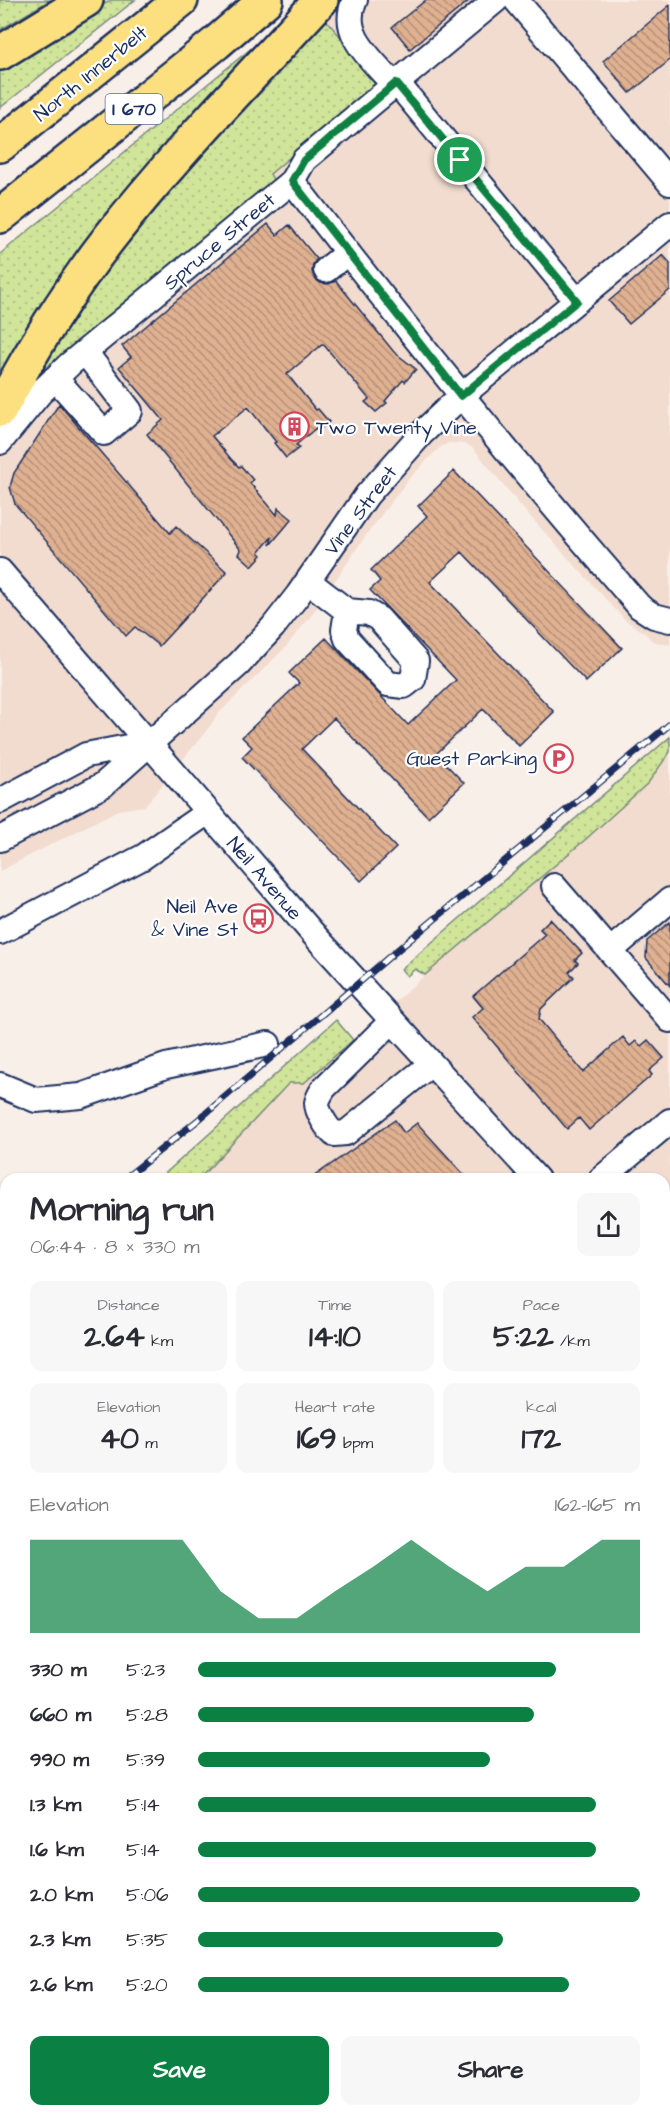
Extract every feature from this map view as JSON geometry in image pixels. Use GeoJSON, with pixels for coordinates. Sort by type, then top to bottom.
{"type":"FeatureCollection","features":[{"type":"Feature","properties":{"kind":"highway"},"geometry":{"type":"LineString","coordinates":[[0,53],[87,0]]}},
{"type":"Feature","properties":{"kind":"highway","name":"North Innerbelt"},"geometry":{"type":"LineString","coordinates":[[0,145],[180,0]]}},
{"type":"Feature","properties":{"kind":"highway","name":"I 670"},"geometry":{"type":"LineString","coordinates":[[0,216],[216,43],[266,0]]}},
{"type":"Feature","properties":{"kind":"highway"},"geometry":{"type":"LineString","coordinates":[[0,410],[25,362],[69,293],[110,237],[196,137],[321,0]]}},
{"type":"Feature","properties":{"kind":"street"},"geometry":{"type":"LineString","coordinates":[[356,0],[350,10],[349,25],[354,37],[577,301]]}},
{"type":"Feature","properties":{"kind":"street","name":"Spruce Street"},"geometry":{"type":"LineString","coordinates":[[0,442],[21,414],[55,378],[292,181],[304,160],[496,0]]}},
{"type":"Feature","properties":{"kind":"street"},"geometry":{"type":"LineString","coordinates":[[516,0],[670,183]]}},
{"type":"Feature","properties":{"kind":"street"},"geometry":{"type":"LineString","coordinates":[[292,181],[461,396],[575,532],[640,607],[654,616],[670,620]]}},
{"type":"Feature","properties":{"kind":"street","name":"Vine Street"},"geometry":{"type":"LineString","coordinates":[[0,839],[103,785],[201,699],[257,646],[308,581],[367,495],[422,433],[461,396],[670,224]]}},
{"type":"Feature","properties":{"kind":"street"},"geometry":{"type":"LineString","coordinates":[[326,270],[347,253]]}},
{"type":"Feature","properties":{"kind":"street"},"geometry":{"type":"LineString","coordinates":[[55,378],[104,433],[130,411],[85,352]]}},
{"type":"Feature","properties":{"kind":"street","name":"Neil Avenue"},"geometry":{"type":"LineString","coordinates":[[0,571],[316,937],[531,1173]]}},
{"type":"Feature","properties":{"kind":"street"},"geometry":{"type":"LineString","coordinates":[[308,581],[347,610]]}},
{"type":"Feature","properties":{"kind":"street","name":"Vine Street"},"geometry":{"type":"LineString","coordinates":[[0,801],[86,755],[149,743]]}},
{"type":"Feature","properties":{"kind":"street"},"geometry":{"type":"LineString","coordinates":[[0,932],[143,857],[208,812]]}},
{"type":"Feature","properties":{"kind":"street"},"geometry":{"type":"LineString","coordinates":[[554,886],[670,1020]]}},
{"type":"Feature","properties":{"kind":"street"},"geometry":{"type":"LineString","coordinates":[[610,951],[670,900]]}},
{"type":"Feature","properties":{"kind":"street"},"geometry":{"type":"LineString","coordinates":[[392,1021],[324,1088],[317,1106],[328,1129],[334,1134],[346,1133],[431,1064]]}},
{"type":"Feature","properties":{"kind":"street"},"geometry":{"type":"LineString","coordinates":[[0,1085],[36,1100],[81,1096],[166,1066],[268,1044]]}},
{"type":"Feature","properties":{"kind":"street"},"geometry":{"type":"LineString","coordinates":[[608,1173],[670,1121]]}},
{"type":"Feature","properties":{"kind":"shaded area"},"geometry":{"type":"Polygon","coordinates":[[[338,0],[670,0],[670,645],[652,641],[645,633],[624,619],[525,511],[473,448],[466,444],[449,443],[433,454],[407,481],[367,534],[311,616],[284,649],[216,716],[145,806],[118,810],[0,871],[0,404],[34,371],[274,182],[269,174],[380,81],[323,17],[338,0]]]}},
{"type":"Feature","properties":{"kind":"shaded area"},"geometry":{"type":"Polygon","coordinates":[[[670,752],[670,1173],[205,1173],[290,1083],[304,1083],[425,975],[586,839],[670,752]]]}},
{"type":"Feature","properties":{"kind":"green space"},"geometry":{"type":"Polygon","coordinates":[[[0,0],[50,0],[0,30],[0,0]]]}},
{"type":"Feature","properties":{"kind":"green space"},"geometry":{"type":"Polygon","coordinates":[[[111,0],[135,0],[0,108],[0,66],[111,0]]]}},
{"type":"Feature","properties":{"kind":"green space"},"geometry":{"type":"Polygon","coordinates":[[[323,17],[380,81],[270,174],[275,183],[44,371],[34,371],[119,246],[323,17]]]}},
{"type":"Feature","properties":{"kind":"green space"},"geometry":{"type":"Polygon","coordinates":[[[259,42],[263,46],[0,383],[0,254],[259,42]]]}},
{"type":"Feature","properties":{"kind":"green space"},"geometry":{"type":"Polygon","coordinates":[[[670,737],[670,752],[648,783],[586,839],[425,975],[415,969],[407,976],[401,969],[670,737]]]}},
{"type":"Feature","properties":{"kind":"green space"},"geometry":{"type":"Polygon","coordinates":[[[336,1020],[353,1040],[304,1083],[289,1083],[205,1173],[166,1173],[336,1020]]]}},
{"type":"Feature","properties":{"kind":"building"},"geometry":{"type":"Polygon","coordinates":[[[426,0],[470,0],[410,49],[392,27],[426,0]]]}},
{"type":"Feature","properties":{"kind":"building"},"geometry":{"type":"Polygon","coordinates":[[[670,5],[670,60],[630,93],[603,61],[670,5]]]}},
{"type":"Feature","properties":{"kind":"building"},"geometry":{"type":"Polygon","coordinates":[[[268,224],[277,235],[289,225],[317,259],[313,264],[312,272],[315,279],[328,284],[336,281],[394,352],[416,369],[405,382],[403,380],[385,401],[387,403],[376,412],[365,402],[369,399],[323,344],[287,374],[316,410],[318,409],[329,422],[318,431],[316,428],[296,445],[299,448],[286,458],[248,407],[212,436],[253,480],[250,483],[277,515],[278,508],[292,519],[270,545],[272,537],[259,552],[262,555],[252,566],[239,554],[241,550],[147,434],[163,420],[119,367],[131,357],[122,346],[268,224]]]}},
{"type":"Feature","properties":{"kind":"building"},"geometry":{"type":"Polygon","coordinates":[[[663,255],[670,263],[670,290],[629,324],[609,301],[663,255]]]}},
{"type":"Feature","properties":{"kind":"building"},"geometry":{"type":"Polygon","coordinates":[[[59,404],[170,533],[176,526],[227,572],[159,646],[135,627],[126,636],[15,504],[10,487],[14,473],[59,404]]]}},
{"type":"Feature","properties":{"kind":"building"},"geometry":{"type":"Polygon","coordinates":[[[454,471],[622,648],[586,682],[462,552],[430,582],[554,712],[519,746],[483,709],[436,754],[464,783],[428,817],[334,718],[302,749],[396,848],[361,881],[242,757],[252,747],[242,737],[299,683],[289,673],[326,638],[408,725],[456,680],[370,590],[380,581],[371,570],[427,516],[418,506],[454,471]]]}},
{"type":"Feature","properties":{"kind":"building"},"geometry":{"type":"Polygon","coordinates":[[[550,919],[582,953],[575,960],[578,963],[569,972],[574,977],[541,1009],[539,1019],[583,1072],[623,1037],[630,1046],[636,1041],[641,1046],[648,1040],[664,1058],[649,1071],[652,1075],[589,1130],[579,1118],[567,1129],[472,1017],[483,1008],[473,996],[545,934],[540,929],[550,919]]]}},
{"type":"Feature","properties":{"kind":"building"},"geometry":{"type":"Polygon","coordinates":[[[670,922],[670,986],[646,958],[647,941],[670,922]]]}},
{"type":"Feature","properties":{"kind":"building"},"geometry":{"type":"Polygon","coordinates":[[[395,1120],[404,1133],[417,1123],[463,1173],[319,1173],[395,1120]]]}},
{"type":"Feature","properties":{"kind":"railway"},"geometry":{"type":"LineString","coordinates":[[132,1173],[198,1120],[395,952],[670,724]]}},
{"type":"Feature","properties":{"kind":"place","name":"Two Twenty Vine"},"geometry":{"type":"Point","coordinates":[295,427]}},
{"type":"Feature","properties":{"kind":"place","name":"Guest Parking"},"geometry":{"type":"Point","coordinates":[558,758]}},
{"type":"Feature","properties":{"kind":"place","name":"Neil Ave & Vine St"},"geometry":{"type":"Point","coordinates":[259,918]}},
{"type":"Feature","properties":{"kind":"route"},"geometry":{"type":"LineString","coordinates":[[396,83],[460,160],[577,301],[461,396],[292,181],[304,160],[396,83]]}}]}
